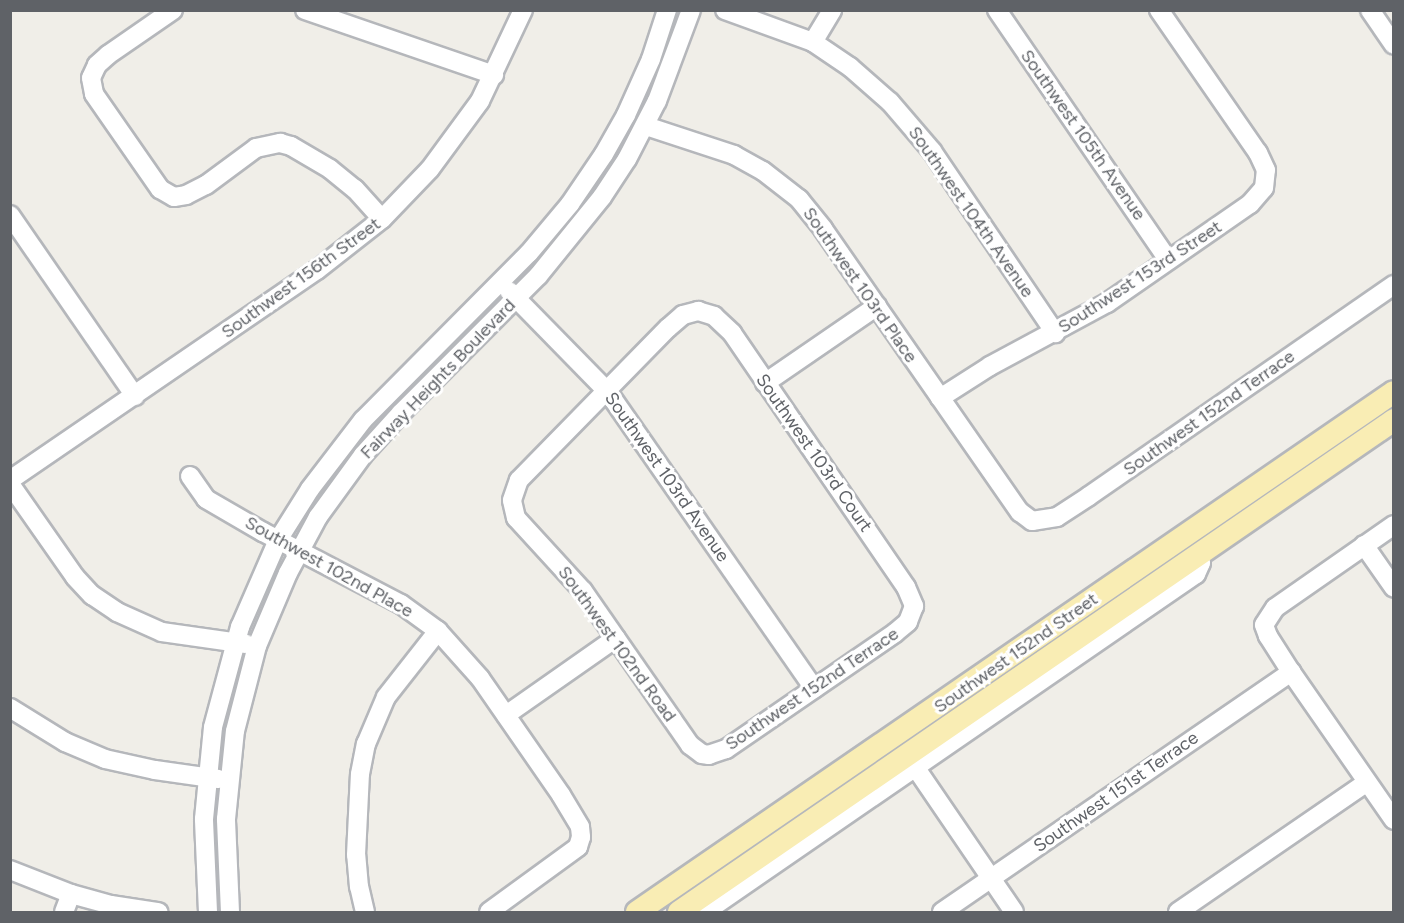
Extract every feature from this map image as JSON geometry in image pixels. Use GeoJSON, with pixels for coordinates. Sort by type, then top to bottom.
{"type":"FeatureCollection","features":[{"type":"Feature","properties":{"kind":"main road","name":"Southwest 152nd Street"},"geometry":{"type":"LineString","coordinates":[[637,912],[1394,392]]}},
{"type":"Feature","properties":{"kind":"main road","name":"Southwest 152nd Street"},"geometry":{"type":"LineString","coordinates":[[679,912],[911,761],[1197,556],[1394,420]]}},
{"type":"Feature","properties":{"kind":"main road"},"geometry":{"type":"LineString","coordinates":[[1173,544],[1188,547],[1197,556]]}},
{"type":"Feature","properties":{"kind":"street"},"geometry":{"type":"LineString","coordinates":[[173,10],[108,55],[94,69],[91,78],[94,94],[160,189],[178,197],[201,188],[252,150],[268,143],[291,146],[330,169],[355,189],[382,219]]}},
{"type":"Feature","properties":{"kind":"street"},"geometry":{"type":"LineString","coordinates":[[305,10],[494,75]]}},
{"type":"Feature","properties":{"kind":"street","name":"Southwest 156th Street"},"geometry":{"type":"LineString","coordinates":[[10,482],[339,254],[382,219],[441,156],[480,101],[523,10]]}},
{"type":"Feature","properties":{"kind":"street","name":"Fairway Heights Boulevard"},"geometry":{"type":"LineString","coordinates":[[208,912],[204,840],[206,777],[217,709],[235,643],[255,587],[278,540],[310,489],[354,431],[500,283],[555,223],[604,154],[639,88],[667,10]]}},
{"type":"Feature","properties":{"kind":"street","name":"Fairway Heights Boulevard"},"geometry":{"type":"LineString","coordinates":[[230,912],[226,847],[228,781],[239,711],[257,646],[274,600],[299,550],[324,508],[363,455],[401,413],[558,254],[602,197],[646,126],[669,74],[691,10]]}},
{"type":"Feature","properties":{"kind":"street","name":"Southwest 104th Avenue"},"geometry":{"type":"LineString","coordinates":[[725,10],[813,42],[862,77],[912,127],[988,233],[1055,333]]}},
{"type":"Feature","properties":{"kind":"street"},"geometry":{"type":"LineString","coordinates":[[813,42],[832,10]]}},
{"type":"Feature","properties":{"kind":"street","name":"Southwest 105th Avenue"},"geometry":{"type":"LineString","coordinates":[[997,10],[1168,260]]}},
{"type":"Feature","properties":{"kind":"street","name":"Southwest 153rd Street"},"geometry":{"type":"LineString","coordinates":[[940,399],[990,366],[1093,312],[1250,204],[1262,192],[1267,179],[1266,170],[1258,153],[1160,10]]}},
{"type":"Feature","properties":{"kind":"street"},"geometry":{"type":"LineString","coordinates":[[1370,10],[1394,45]]}},
{"type":"Feature","properties":{"kind":"street","name":"Southwest 103rd Place"},"geometry":{"type":"LineString","coordinates":[[646,126],[724,151],[763,171],[786,188],[823,229],[1020,512]]}},
{"type":"Feature","properties":{"kind":"street"},"geometry":{"type":"LineString","coordinates":[[10,215],[135,396]]}},
{"type":"Feature","properties":{"kind":"street","name":"Southwest 103rd Avenue"},"geometry":{"type":"LineString","coordinates":[[500,283],[608,392],[814,688]]}},
{"type":"Feature","properties":{"kind":"street","name":"Southwest 152nd Terrace"},"geometry":{"type":"LineString","coordinates":[[1020,512],[1037,522],[1057,517],[1394,285]]}},
{"type":"Feature","properties":{"kind":"street"},"geometry":{"type":"LineString","coordinates":[[765,383],[877,306]]}},
{"type":"Feature","properties":{"kind":"street","name":"Southwest 103rd Court"},"geometry":{"type":"LineString","coordinates":[[608,392],[677,319],[698,311],[714,316],[726,326],[906,587],[912,597],[913,610]]}},
{"type":"Feature","properties":{"kind":"street","name":"Southwest 102nd Road"},"geometry":{"type":"LineString","coordinates":[[608,392],[519,480],[512,494],[512,506],[519,522],[565,569],[616,638],[690,746],[702,754]]}},
{"type":"Feature","properties":{"kind":"street","name":"Southwest 102nd Place"},"geometry":{"type":"LineString","coordinates":[[190,476],[206,499],[278,540],[401,604],[438,631],[468,662],[506,715],[576,818],[581,832],[581,842],[574,852],[489,912]]}},
{"type":"Feature","properties":{"kind":"street"},"geometry":{"type":"LineString","coordinates":[[10,482],[69,569],[92,595],[117,612],[152,629],[257,646]]}},
{"type":"Feature","properties":{"kind":"street"},"geometry":{"type":"LineString","coordinates":[[1394,525],[1275,608],[1264,625],[1268,636],[1291,672],[1394,820]]}},
{"type":"Feature","properties":{"kind":"street"},"geometry":{"type":"LineString","coordinates":[[1364,545],[1394,588]]}},
{"type":"Feature","properties":{"kind":"street","name":"Southwest 152nd Terrace"},"geometry":{"type":"LineString","coordinates":[[702,754],[721,751],[902,628],[913,610]]}},
{"type":"Feature","properties":{"kind":"street"},"geometry":{"type":"LineString","coordinates":[[365,912],[359,887],[356,855],[360,774],[366,744],[386,698],[438,631]]}},
{"type":"Feature","properties":{"kind":"street"},"geometry":{"type":"LineString","coordinates":[[506,715],[616,638]]}},
{"type":"Feature","properties":{"kind":"street","name":"Southwest 151st Terrace"},"geometry":{"type":"LineString","coordinates":[[942,912],[1291,672]]}},
{"type":"Feature","properties":{"kind":"street"},"geometry":{"type":"LineString","coordinates":[[10,708],[64,742],[105,759],[155,770],[228,781]]}},
{"type":"Feature","properties":{"kind":"street"},"geometry":{"type":"LineString","coordinates":[[894,736],[1014,912]]}},
{"type":"Feature","properties":{"kind":"street"},"geometry":{"type":"LineString","coordinates":[[705,912],[911,761]]}},
{"type":"Feature","properties":{"kind":"street"},"geometry":{"type":"LineString","coordinates":[[1178,912],[1367,782]]}},
{"type":"Feature","properties":{"kind":"street"},"geometry":{"type":"LineString","coordinates":[[11,871],[71,894],[111,905],[158,912]]}},
{"type":"Feature","properties":{"kind":"street"},"geometry":{"type":"LineString","coordinates":[[64,912],[71,894]]}}]}
